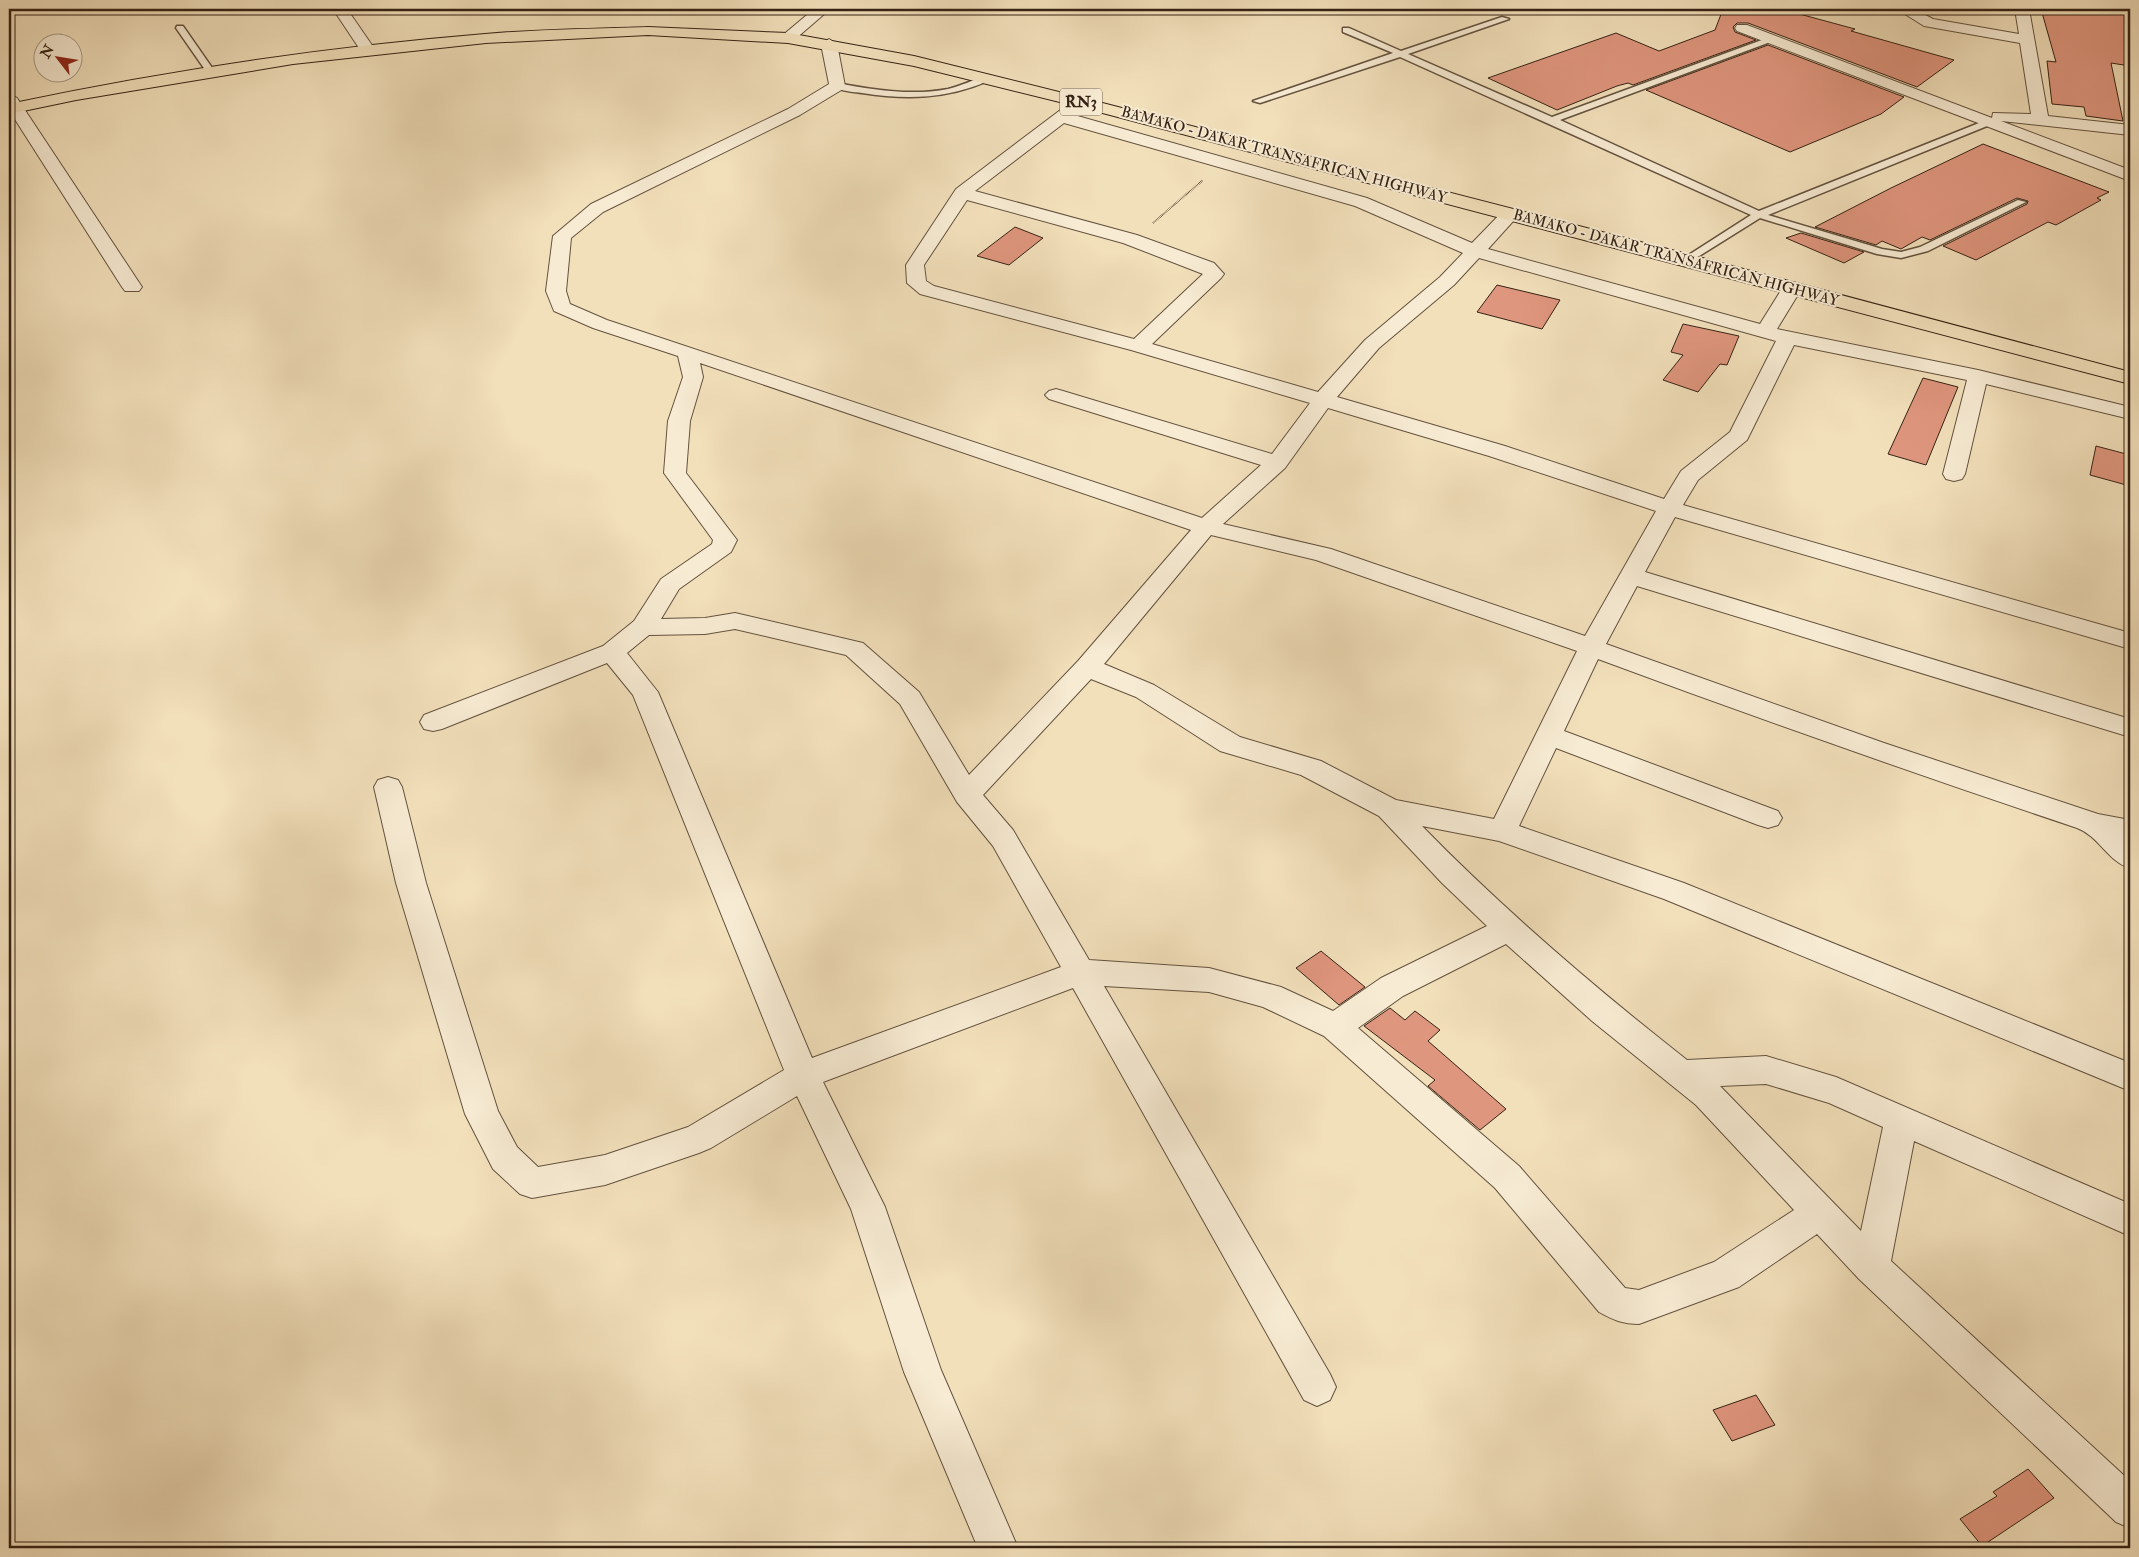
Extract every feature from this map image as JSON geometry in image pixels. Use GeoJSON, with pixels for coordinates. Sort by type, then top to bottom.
{"type":"FeatureCollection","features":[{"type":"Feature","properties":{"kind":"highway","name":"BAMAKO - DAKAR TRANSAFRICAN HIGHWAY"},"geometry":{"type":"LineString","coordinates":[[10,105],[211,72],[368,50],[486,38],[597,31],[684,31],[788,38],[914,61],[1081,102],[1688,260],[2130,378]]}},
{"type":"Feature","properties":{"kind":"street"},"geometry":{"type":"LineString","coordinates":[[361,9],[342,11],[368,50]]}},
{"type":"Feature","properties":{"kind":"street"},"geometry":{"type":"LineString","coordinates":[[788,38],[823,9]]}},
{"type":"Feature","properties":{"kind":"street"},"geometry":{"type":"LineString","coordinates":[[1904,9],[1929,23],[2028,40]]}},
{"type":"Feature","properties":{"kind":"street"},"geometry":{"type":"LineString","coordinates":[[2022,9],[2040,120]]}},
{"type":"Feature","properties":{"kind":"street"},"geometry":{"type":"LineString","coordinates":[[1742,28],[2130,176]]}},
{"type":"Feature","properties":{"kind":"street"},"geometry":{"type":"LineString","coordinates":[[829,44],[837,86],[794,112],[597,208],[562,236],[556,291],[561,308],[600,324],[1206,527],[1323,554],[1874,750],[2096,824],[2130,830]]}},
{"type":"Feature","properties":{"kind":"street"},"geometry":{"type":"LineString","coordinates":[[1081,102],[962,192],[915,265],[917,283],[927,290],[1138,346],[1497,451],[1669,508],[2130,641]]}},
{"type":"Feature","properties":{"kind":"street"},"geometry":{"type":"LineString","coordinates":[[10,105],[132,287]]}},
{"type":"Feature","properties":{"kind":"street"},"geometry":{"type":"LineString","coordinates":[[1965,114],[2130,130]]}},
{"type":"Feature","properties":{"kind":"street"},"geometry":{"type":"LineString","coordinates":[[1062,118],[1361,202],[1475,251],[1788,338],[1978,376],[2130,413]]}},
{"type":"Feature","properties":{"kind":"street"},"geometry":{"type":"LineString","coordinates":[[962,192],[1130,239],[1207,267],[1214,274],[1138,346]]}},
{"type":"Feature","properties":{"kind":"street"},"geometry":{"type":"LineString","coordinates":[[968,795],[1087,667],[1206,527],[1277,463],[1322,400],[1372,344],[1448,281],[1510,214]]}},
{"type":"Feature","properties":{"kind":"street"},"geometry":{"type":"LineString","coordinates":[[1765,331],[1792,288]]}},
{"type":"Feature","properties":{"kind":"street"},"geometry":{"type":"LineString","coordinates":[[1502,831],[1590,648],[1669,508],[1689,476],[1740,435],[1788,338]]}},
{"type":"Feature","properties":{"kind":"street"},"geometry":{"type":"LineString","coordinates":[[433,722],[612,652],[643,627],[670,584],[723,547],[725,540],[675,473],[679,421],[694,377],[687,352]]}},
{"type":"Feature","properties":{"kind":"street"},"geometry":{"type":"LineString","coordinates":[[1954,474],[1978,376]]}},
{"type":"Feature","properties":{"kind":"street"},"geometry":{"type":"LineString","coordinates":[[1056,395],[1277,463]]}},
{"type":"Feature","properties":{"kind":"street"},"geometry":{"type":"LineString","coordinates":[[1630,576],[2130,728]]}},
{"type":"Feature","properties":{"kind":"street"},"geometry":{"type":"LineString","coordinates":[[643,627],[705,626],[735,621],[854,649],[910,698],[968,795],[1003,838],[1317,1387]]}},
{"type":"Feature","properties":{"kind":"street"},"geometry":{"type":"LineString","coordinates":[[612,652],[645,692],[803,1076],[868,1207],[923,1372],[998,1548]]}},
{"type":"Feature","properties":{"kind":"street"},"geometry":{"type":"LineString","coordinates":[[1087,667],[1145,691],[1230,744],[1311,768],[1389,808],[1502,831],[1674,892],[2130,1077]]}},
{"type":"Feature","properties":{"kind":"street"},"geometry":{"type":"LineString","coordinates":[[1549,735],[1768,818]]}},
{"type":"Feature","properties":{"kind":"street"},"geometry":{"type":"LineString","coordinates":[[388,787],[411,883],[482,1114],[504,1158],[532,1184],[605,1170],[699,1138],[803,1076],[1081,972],[1208,980],[1270,996],[1335,1027],[1507,1176],[1612,1300],[1625,1307],[1639,1307],[1726,1275],[1820,1212]]}},
{"type":"Feature","properties":{"kind":"street"},"geometry":{"type":"LineString","coordinates":[[1389,808],[1452,875],[1509,929],[1603,1012],[1708,1095],[1872,1267],[2130,1508]]}},
{"type":"Feature","properties":{"kind":"street"},"geometry":{"type":"LineString","coordinates":[[2096,824],[2130,857]]}},
{"type":"Feature","properties":{"kind":"street"},"geometry":{"type":"LineString","coordinates":[[1335,1027],[1392,987],[1509,929]]}},
{"type":"Feature","properties":{"kind":"street"},"geometry":{"type":"LineString","coordinates":[[1682,1074],[1766,1070],[1836,1091],[2130,1220]]}},
{"type":"Feature","properties":{"kind":"street"},"geometry":{"type":"LineString","coordinates":[[1872,1267],[1901,1120]]}},
{"type":"Feature","properties":{"kind":"lane"},"geometry":{"type":"LineString","coordinates":[[1257,101],[1505,19]]}},
{"type":"Feature","properties":{"kind":"lane"},"geometry":{"type":"LineString","coordinates":[[180,28],[211,72]]}},
{"type":"Feature","properties":{"kind":"lane"},"geometry":{"type":"LineString","coordinates":[[1346,30],[1552,120],[1759,215],[1881,252],[1902,255],[1924,249],[2021,202]]}},
{"type":"Feature","properties":{"kind":"lane"},"geometry":{"type":"LineString","coordinates":[[1552,120],[1770,39]]}},
{"type":"Feature","properties":{"kind":"lane"},"geometry":{"type":"LineString","coordinates":[[837,86],[873,93],[935,95],[952,93],[986,79]]}},
{"type":"Feature","properties":{"kind":"lane"},"geometry":{"type":"LineString","coordinates":[[1688,260],[1759,215],[1989,122]]}},
{"type":"Feature","properties":{"kind":"path"},"geometry":{"type":"LineString","coordinates":[[1130,239],[1161,218],[1221,162]]}},
{"type":"Feature","properties":{"kind":"building"},"geometry":{"type":"Polygon","coordinates":[[[1723,9],[1781,9],[1855,29],[1851,31],[1954,60],[1917,87],[1748,23],[1737,23],[1733,27],[1735,32],[1756,40],[1633,85],[1628,83],[1617,86],[1557,110],[1488,78],[1616,33],[1659,51],[1715,30],[1723,9]]]}},
{"type":"Feature","properties":{"kind":"building"},"geometry":{"type":"Polygon","coordinates":[[[2041,9],[2124,9],[2130,35],[2130,66],[2111,63],[2123,121],[2086,116],[2084,107],[2052,104],[2047,61],[2056,62],[2041,9]]]}},
{"type":"Feature","properties":{"kind":"building"},"geometry":{"type":"Polygon","coordinates":[[[1768,45],[1904,97],[1881,114],[1790,152],[1646,90],[1768,45]]]}},
{"type":"Feature","properties":{"kind":"building"},"geometry":{"type":"Polygon","coordinates":[[[1983,144],[2109,192],[2097,198],[2101,200],[2056,225],[2048,222],[1976,260],[1943,246],[2027,204],[2028,201],[2017,198],[1930,240],[1922,237],[1901,249],[1882,241],[1876,245],[1815,227],[1891,188],[1983,144]]]}},
{"type":"Feature","properties":{"kind":"building"},"geometry":{"type":"Polygon","coordinates":[[[1015,227],[1043,238],[1009,265],[977,256],[1015,227]]]}},
{"type":"Feature","properties":{"kind":"building"},"geometry":{"type":"Polygon","coordinates":[[[1801,233],[1864,252],[1844,263],[1786,238],[1801,233]]]}},
{"type":"Feature","properties":{"kind":"building"},"geometry":{"type":"Polygon","coordinates":[[[1497,285],[1560,300],[1542,329],[1477,312],[1497,285]]]}},
{"type":"Feature","properties":{"kind":"building"},"geometry":{"type":"Polygon","coordinates":[[[1683,324],[1739,336],[1727,365],[1720,364],[1698,392],[1663,380],[1683,355],[1671,352],[1683,324]]]}},
{"type":"Feature","properties":{"kind":"building"},"geometry":{"type":"Polygon","coordinates":[[[1923,378],[1958,387],[1926,465],[1888,454],[1923,378]]]}},
{"type":"Feature","properties":{"kind":"building"},"geometry":{"type":"Polygon","coordinates":[[[2096,446],[2130,455],[2130,486],[2090,475],[2096,446]]]}},
{"type":"Feature","properties":{"kind":"building"},"geometry":{"type":"Polygon","coordinates":[[[1321,951],[1365,987],[1339,1005],[1296,968],[1321,951]]]}},
{"type":"Feature","properties":{"kind":"building"},"geometry":{"type":"Polygon","coordinates":[[[1390,1008],[1405,1020],[1415,1011],[1440,1030],[1428,1041],[1506,1109],[1480,1130],[1428,1086],[1435,1080],[1364,1026],[1390,1008]]]}},
{"type":"Feature","properties":{"kind":"building"},"geometry":{"type":"Polygon","coordinates":[[[1756,1395],[1775,1425],[1732,1441],[1713,1410],[1756,1395]]]}},
{"type":"Feature","properties":{"kind":"building"},"geometry":{"type":"Polygon","coordinates":[[[2028,1469],[2054,1498],[1982,1546],[1960,1519],[1997,1496],[1993,1492],[2028,1469]]]}}]}
